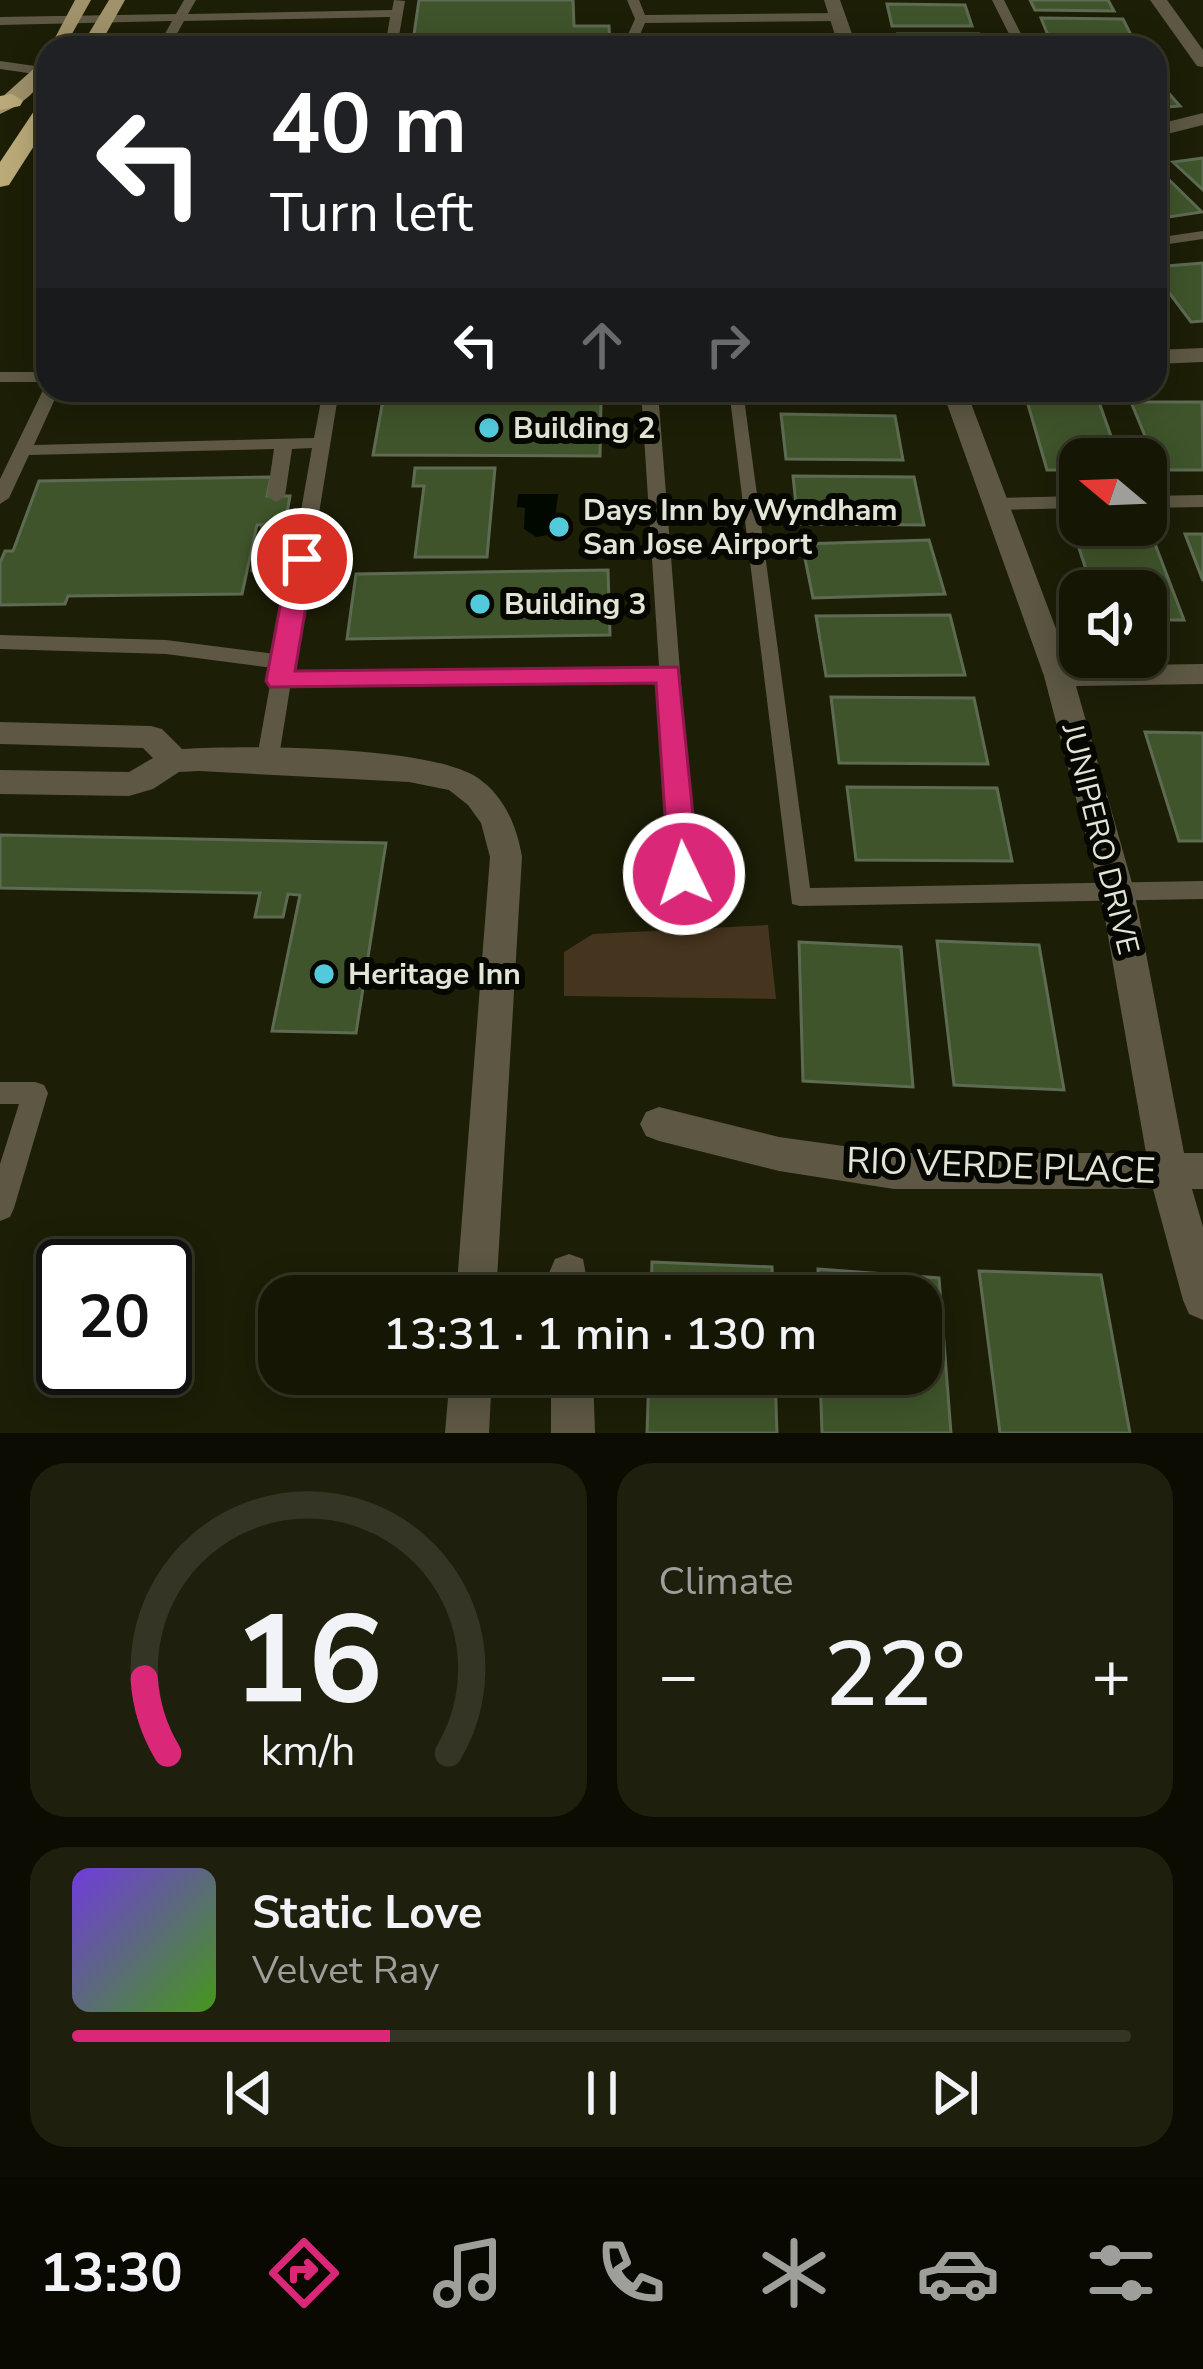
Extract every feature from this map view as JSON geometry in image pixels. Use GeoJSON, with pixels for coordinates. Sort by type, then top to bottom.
{"type":"FeatureCollection","features":[{"type":"Feature","properties":{"kind":"highway"},"geometry":{"type":"LineString","coordinates":[[0,180],[36,123]]}},
{"type":"Feature","properties":{"kind":"main road"},"geometry":{"type":"LineString","coordinates":[[62,36],[83,0]]}},
{"type":"Feature","properties":{"kind":"main road"},"geometry":{"type":"LineString","coordinates":[[96,36],[112,9]]}},
{"type":"Feature","properties":{"kind":"main road"},"geometry":{"type":"LineString","coordinates":[[4,104],[36,74]]}},
{"type":"Feature","properties":{"kind":"main road"},"geometry":{"type":"LineString","coordinates":[[0,129],[36,110]]}},
{"type":"Feature","properties":{"kind":"street"},"geometry":{"type":"LineString","coordinates":[[1158,0],[1203,62]]}},
{"type":"Feature","properties":{"kind":"street"},"geometry":{"type":"LineString","coordinates":[[1167,128],[1203,118]]}},
{"type":"Feature","properties":{"kind":"street"},"geometry":{"type":"LineString","coordinates":[[1167,356],[1203,355]]}},
{"type":"Feature","properties":{"kind":"street","name":"JUNIPERO DRIVE"},"geometry":{"type":"LineString","coordinates":[[959,402],[1059,676]]}},
{"type":"Feature","properties":{"kind":"street"},"geometry":{"type":"LineString","coordinates":[[1167,674],[1203,674]]}},
{"type":"Feature","properties":{"kind":"street","name":"JUNIPERO DRIVE"},"geometry":{"type":"LineString","coordinates":[[1060,678],[1185,1171],[1203,1300]]}},
{"type":"Feature","properties":{"kind":"street"},"geometry":{"type":"LineString","coordinates":[[0,733],[151,736],[175,761]]}},
{"type":"Feature","properties":{"kind":"street"},"geometry":{"type":"LineString","coordinates":[[0,782],[136,784],[175,761],[267,763],[429,771],[458,781],[488,804],[503,834],[506,856],[477,1275]]}},
{"type":"Feature","properties":{"kind":"street","name":"RIO VERDE PLACE"},"geometry":{"type":"LineString","coordinates":[[658,1124],[779,1154],[894,1171],[1185,1171]]}},
{"type":"Feature","properties":{"kind":"street"},"geometry":{"type":"LineString","coordinates":[[466,1433],[469,1395]]}},
{"type":"Feature","properties":{"kind":"street"},"geometry":{"type":"LineString","coordinates":[[572,1395],[573,1433]]}},
{"type":"Feature","properties":{"kind":"lane"},"geometry":{"type":"LineString","coordinates":[[170,36],[190,0]]}},
{"type":"Feature","properties":{"kind":"lane"},"geometry":{"type":"LineString","coordinates":[[633,0],[641,19],[633,36]]}},
{"type":"Feature","properties":{"kind":"lane"},"geometry":{"type":"LineString","coordinates":[[998,0],[1016,36]]}},
{"type":"Feature","properties":{"kind":"lane"},"geometry":{"type":"LineString","coordinates":[[10,16],[73,17],[112,9],[182,16],[398,7]]}},
{"type":"Feature","properties":{"kind":"lane"},"geometry":{"type":"LineString","coordinates":[[641,19],[835,9]]}},
{"type":"Feature","properties":{"kind":"lane"},"geometry":{"type":"LineString","coordinates":[[0,65],[36,66]]}},
{"type":"Feature","properties":{"kind":"lane"},"geometry":{"type":"LineString","coordinates":[[1167,240],[1203,235]]}},
{"type":"Feature","properties":{"kind":"lane"},"geometry":{"type":"LineString","coordinates":[[0,377],[36,376]]}},
{"type":"Feature","properties":{"kind":"lane"},"geometry":{"type":"LineString","coordinates":[[0,498],[46,402]]}},
{"type":"Feature","properties":{"kind":"lane"},"geometry":{"type":"LineString","coordinates":[[267,763],[329,402]]}},
{"type":"Feature","properties":{"kind":"lane"},"geometry":{"type":"LineString","coordinates":[[647,402],[684,874]]}},
{"type":"Feature","properties":{"kind":"lane"},"geometry":{"type":"LineString","coordinates":[[736,402],[800,897],[1203,890]]}},
{"type":"Feature","properties":{"kind":"lane"},"geometry":{"type":"LineString","coordinates":[[26,449],[322,443]]}},
{"type":"Feature","properties":{"kind":"lane"},"geometry":{"type":"LineString","coordinates":[[276,496],[284,444]]}},
{"type":"Feature","properties":{"kind":"lane"},"geometry":{"type":"LineString","coordinates":[[1167,502],[1203,501]]}},
{"type":"Feature","properties":{"kind":"lane"},"geometry":{"type":"LineString","coordinates":[[995,504],[1059,502]]}},
{"type":"Feature","properties":{"kind":"lane"},"geometry":{"type":"LineString","coordinates":[[270,525],[260,572],[294,602]]}},
{"type":"Feature","properties":{"kind":"lane"},"geometry":{"type":"LineString","coordinates":[[0,642],[166,647],[281,671],[669,673]]}},
{"type":"Feature","properties":{"kind":"lane"},"geometry":{"type":"LineString","coordinates":[[0,1093],[35,1093],[0,1208]]}},
{"type":"Feature","properties":{"kind":"shaded area"},"geometry":{"type":"Polygon","coordinates":[[[518,494],[558,494],[553,534],[536,537],[524,529],[525,508],[517,507],[518,494]]]}},
{"type":"Feature","properties":{"kind":"shaded area"},"geometry":{"type":"Polygon","coordinates":[[[768,925],[776,999],[564,996],[564,952],[593,934],[768,925]]]}},
{"type":"Feature","properties":{"kind":"building"},"geometry":{"type":"Polygon","coordinates":[[[419,0],[573,0],[574,26],[609,26],[609,36],[414,36],[419,0]]]}},
{"type":"Feature","properties":{"kind":"building"},"geometry":{"type":"Polygon","coordinates":[[[1030,0],[1108,0],[1114,11],[1035,10],[1030,0]]]}},
{"type":"Feature","properties":{"kind":"building"},"geometry":{"type":"Polygon","coordinates":[[[887,4],[965,5],[972,26],[892,26],[887,4]]]}},
{"type":"Feature","properties":{"kind":"building"},"geometry":{"type":"Polygon","coordinates":[[[1041,18],[1123,19],[1132,36],[1048,36],[1041,18]]]}},
{"type":"Feature","properties":{"kind":"building"},"geometry":{"type":"Polygon","coordinates":[[[898,34],[980,36],[899,36],[898,34]]]}},
{"type":"Feature","properties":{"kind":"building"},"geometry":{"type":"Polygon","coordinates":[[[1167,91],[1180,106],[1167,107],[1167,91]]]}},
{"type":"Feature","properties":{"kind":"building"},"geometry":{"type":"Polygon","coordinates":[[[1203,158],[1203,190],[1173,162],[1203,158]]]}},
{"type":"Feature","properties":{"kind":"building"},"geometry":{"type":"Polygon","coordinates":[[[1167,178],[1202,212],[1167,217],[1167,178]]]}},
{"type":"Feature","properties":{"kind":"building"},"geometry":{"type":"Polygon","coordinates":[[[1203,263],[1203,321],[1191,322],[1167,290],[1167,266],[1203,263]]]}},
{"type":"Feature","properties":{"kind":"building","name":"Building 2"},"geometry":{"type":"Polygon","coordinates":[[[383,402],[601,402],[600,456],[373,455],[383,402]]]}},
{"type":"Feature","properties":{"kind":"building"},"geometry":{"type":"Polygon","coordinates":[[[1027,402],[1099,402],[1112,438],[1059,438],[1059,470],[1047,470],[1027,402]]]}},
{"type":"Feature","properties":{"kind":"building"},"geometry":{"type":"Polygon","coordinates":[[[1131,402],[1202,402],[1203,470],[1167,470],[1167,438],[1146,438],[1131,402]]]}},
{"type":"Feature","properties":{"kind":"building"},"geometry":{"type":"Polygon","coordinates":[[[781,414],[895,416],[903,460],[786,459],[781,414]]]}},
{"type":"Feature","properties":{"kind":"building"},"geometry":{"type":"Polygon","coordinates":[[[415,468],[495,468],[487,557],[415,557],[424,486],[413,486],[415,468]]]}},
{"type":"Feature","properties":{"kind":"building"},"geometry":{"type":"Polygon","coordinates":[[[793,476],[914,477],[924,525],[798,524],[793,476]]]}},
{"type":"Feature","properties":{"kind":"building"},"geometry":{"type":"Polygon","coordinates":[[[271,477],[267,496],[290,496],[285,524],[257,525],[242,594],[68,596],[65,604],[0,605],[0,563],[5,551],[13,551],[39,481],[271,477]]]}},
{"type":"Feature","properties":{"kind":"building"},"geometry":{"type":"Polygon","coordinates":[[[1185,534],[1203,534],[1203,581],[1185,534]]]}},
{"type":"Feature","properties":{"kind":"building"},"geometry":{"type":"Polygon","coordinates":[[[929,540],[945,594],[813,598],[802,544],[929,540]]]}},
{"type":"Feature","properties":{"kind":"building"},"geometry":{"type":"Polygon","coordinates":[[[1078,546],[1156,546],[1165,570],[1086,570],[1078,546]]]}},
{"type":"Feature","properties":{"kind":"building","name":"Building 3"},"geometry":{"type":"Polygon","coordinates":[[[608,570],[610,635],[347,639],[356,574],[608,570]]]}},
{"type":"Feature","properties":{"kind":"building"},"geometry":{"type":"Polygon","coordinates":[[[1167,575],[1184,620],[1167,620],[1167,575]]]}},
{"type":"Feature","properties":{"kind":"building"},"geometry":{"type":"Polygon","coordinates":[[[950,615],[965,675],[826,676],[816,616],[950,615]]]}},
{"type":"Feature","properties":{"kind":"building"},"geometry":{"type":"Polygon","coordinates":[[[831,697],[974,698],[988,764],[839,763],[831,697]]]}},
{"type":"Feature","properties":{"kind":"building"},"geometry":{"type":"Polygon","coordinates":[[[1145,732],[1203,733],[1203,841],[1179,841],[1145,732]]]}},
{"type":"Feature","properties":{"kind":"building"},"geometry":{"type":"Polygon","coordinates":[[[847,787],[997,788],[1012,861],[856,860],[847,787]]]}},
{"type":"Feature","properties":{"kind":"building","name":"Heritage Inn"},"geometry":{"type":"Polygon","coordinates":[[[0,835],[386,843],[356,1033],[272,1031],[300,895],[288,894],[283,917],[255,917],[260,893],[0,888],[0,835]]]}},
{"type":"Feature","properties":{"kind":"building"},"geometry":{"type":"Polygon","coordinates":[[[937,941],[1039,945],[1064,1090],[954,1085],[937,941]]]}},
{"type":"Feature","properties":{"kind":"building"},"geometry":{"type":"Polygon","coordinates":[[[799,942],[901,947],[913,1087],[803,1081],[799,942]]]}},
{"type":"Feature","properties":{"kind":"building"},"geometry":{"type":"Polygon","coordinates":[[[652,1262],[772,1267],[772,1275],[652,1275],[652,1262]]]}},
{"type":"Feature","properties":{"kind":"building"},"geometry":{"type":"Polygon","coordinates":[[[818,1269],[899,1275],[818,1275],[818,1269]]]}},
{"type":"Feature","properties":{"kind":"building"},"geometry":{"type":"Polygon","coordinates":[[[979,1271],[1101,1275],[1130,1433],[1000,1433],[979,1271]]]}},
{"type":"Feature","properties":{"kind":"building"},"geometry":{"type":"Polygon","coordinates":[[[942,1317],[951,1433],[822,1433],[821,1395],[942,1395],[942,1317]]]}},
{"type":"Feature","properties":{"kind":"building"},"geometry":{"type":"Polygon","coordinates":[[[648,1395],[776,1395],[777,1433],[647,1433],[648,1395]]]}},
{"type":"Feature","properties":{"kind":"place","name":"Building 2"},"geometry":{"type":"Point","coordinates":[489,428]}},
{"type":"Feature","properties":{"kind":"place","name":"Days Inn by Wyndham San Jose Airport"},"geometry":{"type":"Point","coordinates":[559,527]}},
{"type":"Feature","properties":{"kind":"place","name":"Building 3"},"geometry":{"type":"Point","coordinates":[480,604]}},
{"type":"Feature","properties":{"kind":"place","name":"Heritage Inn"},"geometry":{"type":"Point","coordinates":[324,974]}},
{"type":"Feature","properties":{"kind":"route"},"geometry":{"type":"LineString","coordinates":[[302,559],[280,681],[669,673],[684,874]]}}]}
